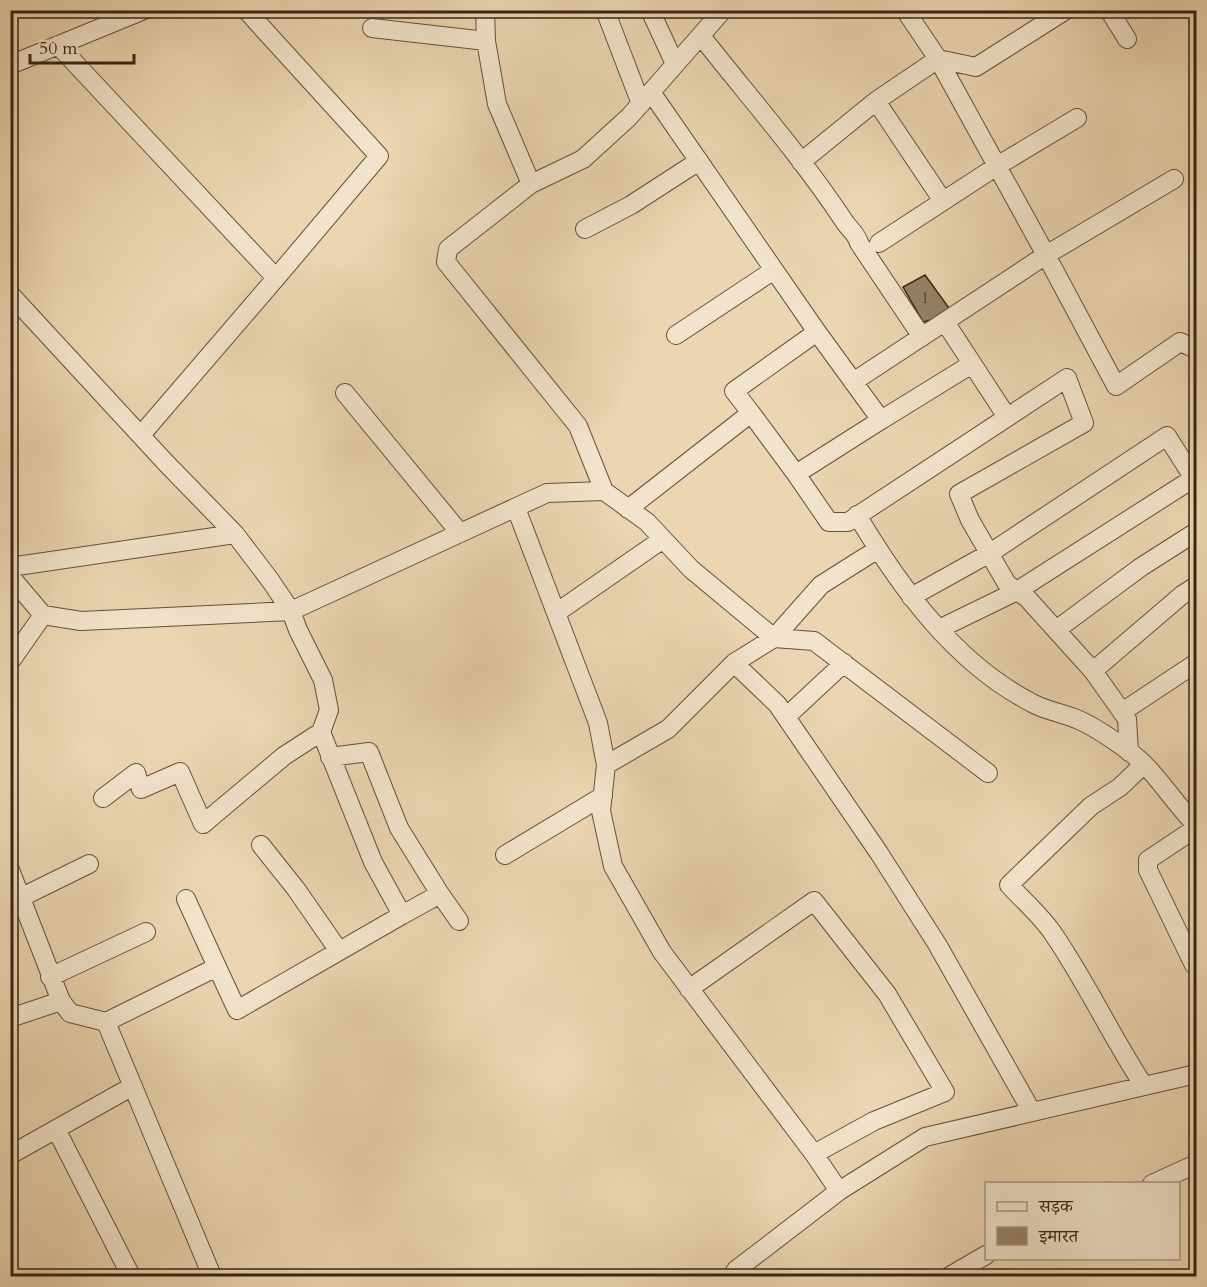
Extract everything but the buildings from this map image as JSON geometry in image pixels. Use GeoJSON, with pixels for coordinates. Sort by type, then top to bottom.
{"type":"FeatureCollection","features":[{"type":"Feature","properties":{"kind":"street"},"geometry":{"type":"LineString","coordinates":[[10,64],[144,10]]}},
{"type":"Feature","properties":{"kind":"street"},"geometry":{"type":"LineString","coordinates":[[141,435],[379,156],[246,10]]}},
{"type":"Feature","properties":{"kind":"street"},"geometry":{"type":"LineString","coordinates":[[485,10],[486,41],[497,104],[531,184]]}},
{"type":"Feature","properties":{"kind":"street"},"geometry":{"type":"LineString","coordinates":[[605,10],[646,98],[699,161],[881,420]]}},
{"type":"Feature","properties":{"kind":"street"},"geometry":{"type":"LineString","coordinates":[[650,10],[675,64]]}},
{"type":"Feature","properties":{"kind":"street"},"geometry":{"type":"LineString","coordinates":[[723,10],[646,98],[583,159],[531,184],[448,249],[446,262],[578,426],[604,491],[647,522],[691,570],[774,638],[814,640],[987,773]]}},
{"type":"Feature","properties":{"kind":"street"},"geometry":{"type":"LineString","coordinates":[[905,10],[939,59],[1116,386],[1180,342],[1197,349]]}},
{"type":"Feature","properties":{"kind":"street"},"geometry":{"type":"LineString","coordinates":[[801,162],[876,101],[939,59],[976,67],[1066,10]]}},
{"type":"Feature","properties":{"kind":"street"},"geometry":{"type":"LineString","coordinates":[[1109,10],[1127,39]]}},
{"type":"Feature","properties":{"kind":"street"},"geometry":{"type":"LineString","coordinates":[[372,28],[486,41]]}},
{"type":"Feature","properties":{"kind":"street"},"geometry":{"type":"LineString","coordinates":[[701,36],[819,184],[848,227],[858,237],[859,243],[922,337]]}},
{"type":"Feature","properties":{"kind":"street"},"geometry":{"type":"LineString","coordinates":[[58,45],[276,278]]}},
{"type":"Feature","properties":{"kind":"street"},"geometry":{"type":"LineString","coordinates":[[876,101],[944,201]]}},
{"type":"Feature","properties":{"kind":"street"},"geometry":{"type":"LineString","coordinates":[[879,243],[997,166],[1077,118]]}},
{"type":"Feature","properties":{"kind":"street"},"geometry":{"type":"LineString","coordinates":[[585,229],[631,205],[699,161]]}},
{"type":"Feature","properties":{"kind":"street"},"geometry":{"type":"LineString","coordinates":[[853,382],[1046,255],[1174,179]]}},
{"type":"Feature","properties":{"kind":"street"},"geometry":{"type":"LineString","coordinates":[[676,335],[774,270]]}},
{"type":"Feature","properties":{"kind":"street"},"geometry":{"type":"LineString","coordinates":[[10,294],[235,534],[291,611],[323,680],[329,710],[321,732],[284,756],[203,824],[180,772],[141,789],[136,773],[103,798]]}},
{"type":"Feature","properties":{"kind":"street"},"geometry":{"type":"LineString","coordinates":[[945,322],[1007,417]]}},
{"type":"Feature","properties":{"kind":"street"},"geometry":{"type":"LineString","coordinates":[[817,332],[735,391],[829,522],[848,522],[1067,378],[1083,423],[959,494],[970,520],[1007,584],[1027,598],[1093,671],[1127,719],[1129,752]]}},
{"type":"Feature","properties":{"kind":"street"},"geometry":{"type":"LineString","coordinates":[[796,474],[972,364]]}},
{"type":"Feature","properties":{"kind":"street"},"geometry":{"type":"LineString","coordinates":[[345,393],[460,534]]}},
{"type":"Feature","properties":{"kind":"street"},"geometry":{"type":"LineString","coordinates":[[628,509],[751,413]]}},
{"type":"Feature","properties":{"kind":"street"},"geometry":{"type":"LineString","coordinates":[[911,597],[990,553],[1167,436],[1195,480],[1017,591],[939,628]]}},
{"type":"Feature","properties":{"kind":"street"},"geometry":{"type":"LineString","coordinates":[[235,534],[13,566],[43,615],[81,621],[291,611],[547,493],[604,491]]}},
{"type":"Feature","properties":{"kind":"street"},"geometry":{"type":"LineString","coordinates":[[516,508],[598,723],[606,765],[601,811],[614,866],[662,952],[814,1154],[839,1191]]}},
{"type":"Feature","properties":{"kind":"street"},"geometry":{"type":"LineString","coordinates":[[857,515],[911,597],[993,681],[1034,705],[1094,727],[1129,752],[1144,764],[1197,827],[1148,860],[1148,870],[1194,965]]}},
{"type":"Feature","properties":{"kind":"street"},"geometry":{"type":"LineString","coordinates":[[1056,630],[1141,567],[1197,532]]}},
{"type":"Feature","properties":{"kind":"street"},"geometry":{"type":"LineString","coordinates":[[556,614],[663,539]]}},
{"type":"Feature","properties":{"kind":"street"},"geometry":{"type":"LineString","coordinates":[[606,765],[668,729],[734,663],[774,638],[821,585],[878,549]]}},
{"type":"Feature","properties":{"kind":"street"},"geometry":{"type":"LineString","coordinates":[[1093,671],[1182,595],[1197,586]]}},
{"type":"Feature","properties":{"kind":"street"},"geometry":{"type":"LineString","coordinates":[[10,662],[43,615]]}},
{"type":"Feature","properties":{"kind":"street"},"geometry":{"type":"LineString","coordinates":[[734,663],[777,704],[879,853],[937,944],[1032,1112]]}},
{"type":"Feature","properties":{"kind":"street"},"geometry":{"type":"LineString","coordinates":[[786,717],[844,663]]}},
{"type":"Feature","properties":{"kind":"street"},"geometry":{"type":"LineString","coordinates":[[1122,712],[1197,663]]}},
{"type":"Feature","properties":{"kind":"street"},"geometry":{"type":"LineString","coordinates":[[321,732],[372,862],[402,915]]}},
{"type":"Feature","properties":{"kind":"street"},"geometry":{"type":"LineString","coordinates":[[330,757],[369,753],[399,828],[459,921]]}},
{"type":"Feature","properties":{"kind":"street"},"geometry":{"type":"LineString","coordinates":[[1144,764],[1120,787],[1091,806],[1009,885],[1050,930],[1078,972],[1105,1025],[1144,1086]]}},
{"type":"Feature","properties":{"kind":"street"},"geometry":{"type":"LineString","coordinates":[[505,855],[603,796]]}},
{"type":"Feature","properties":{"kind":"street"},"geometry":{"type":"LineString","coordinates":[[261,845],[296,889],[339,951]]}},
{"type":"Feature","properties":{"kind":"street"},"geometry":{"type":"LineString","coordinates":[[89,864],[15,883],[50,977],[70,1014],[106,1022],[217,967]]}},
{"type":"Feature","properties":{"kind":"street"},"geometry":{"type":"LineString","coordinates":[[186,899],[237,1010],[440,894]]}},
{"type":"Feature","properties":{"kind":"street"},"geometry":{"type":"LineString","coordinates":[[689,989],[814,901],[887,994],[945,1092],[874,1121],[814,1154]]}},
{"type":"Feature","properties":{"kind":"street"},"geometry":{"type":"LineString","coordinates":[[50,977],[146,932]]}},
{"type":"Feature","properties":{"kind":"street"},"geometry":{"type":"LineString","coordinates":[[10,1018],[61,1001]]}},
{"type":"Feature","properties":{"kind":"street"},"geometry":{"type":"LineString","coordinates":[[106,1022],[212,1276]]}},
{"type":"Feature","properties":{"kind":"street"},"geometry":{"type":"LineString","coordinates":[[732,1276],[736,1270],[839,1191],[925,1137],[1197,1074]]}},
{"type":"Feature","properties":{"kind":"street"},"geometry":{"type":"LineString","coordinates":[[10,1155],[134,1086]]}},
{"type":"Feature","properties":{"kind":"street"},"geometry":{"type":"LineString","coordinates":[[56,1129],[131,1276]]}},
{"type":"Feature","properties":{"kind":"street"},"geometry":{"type":"LineString","coordinates":[[1156,1182],[1197,1164]]}},
{"type":"Feature","properties":{"kind":"street"},"geometry":{"type":"LineString","coordinates":[[950,1276],[985,1256]]}}]}
